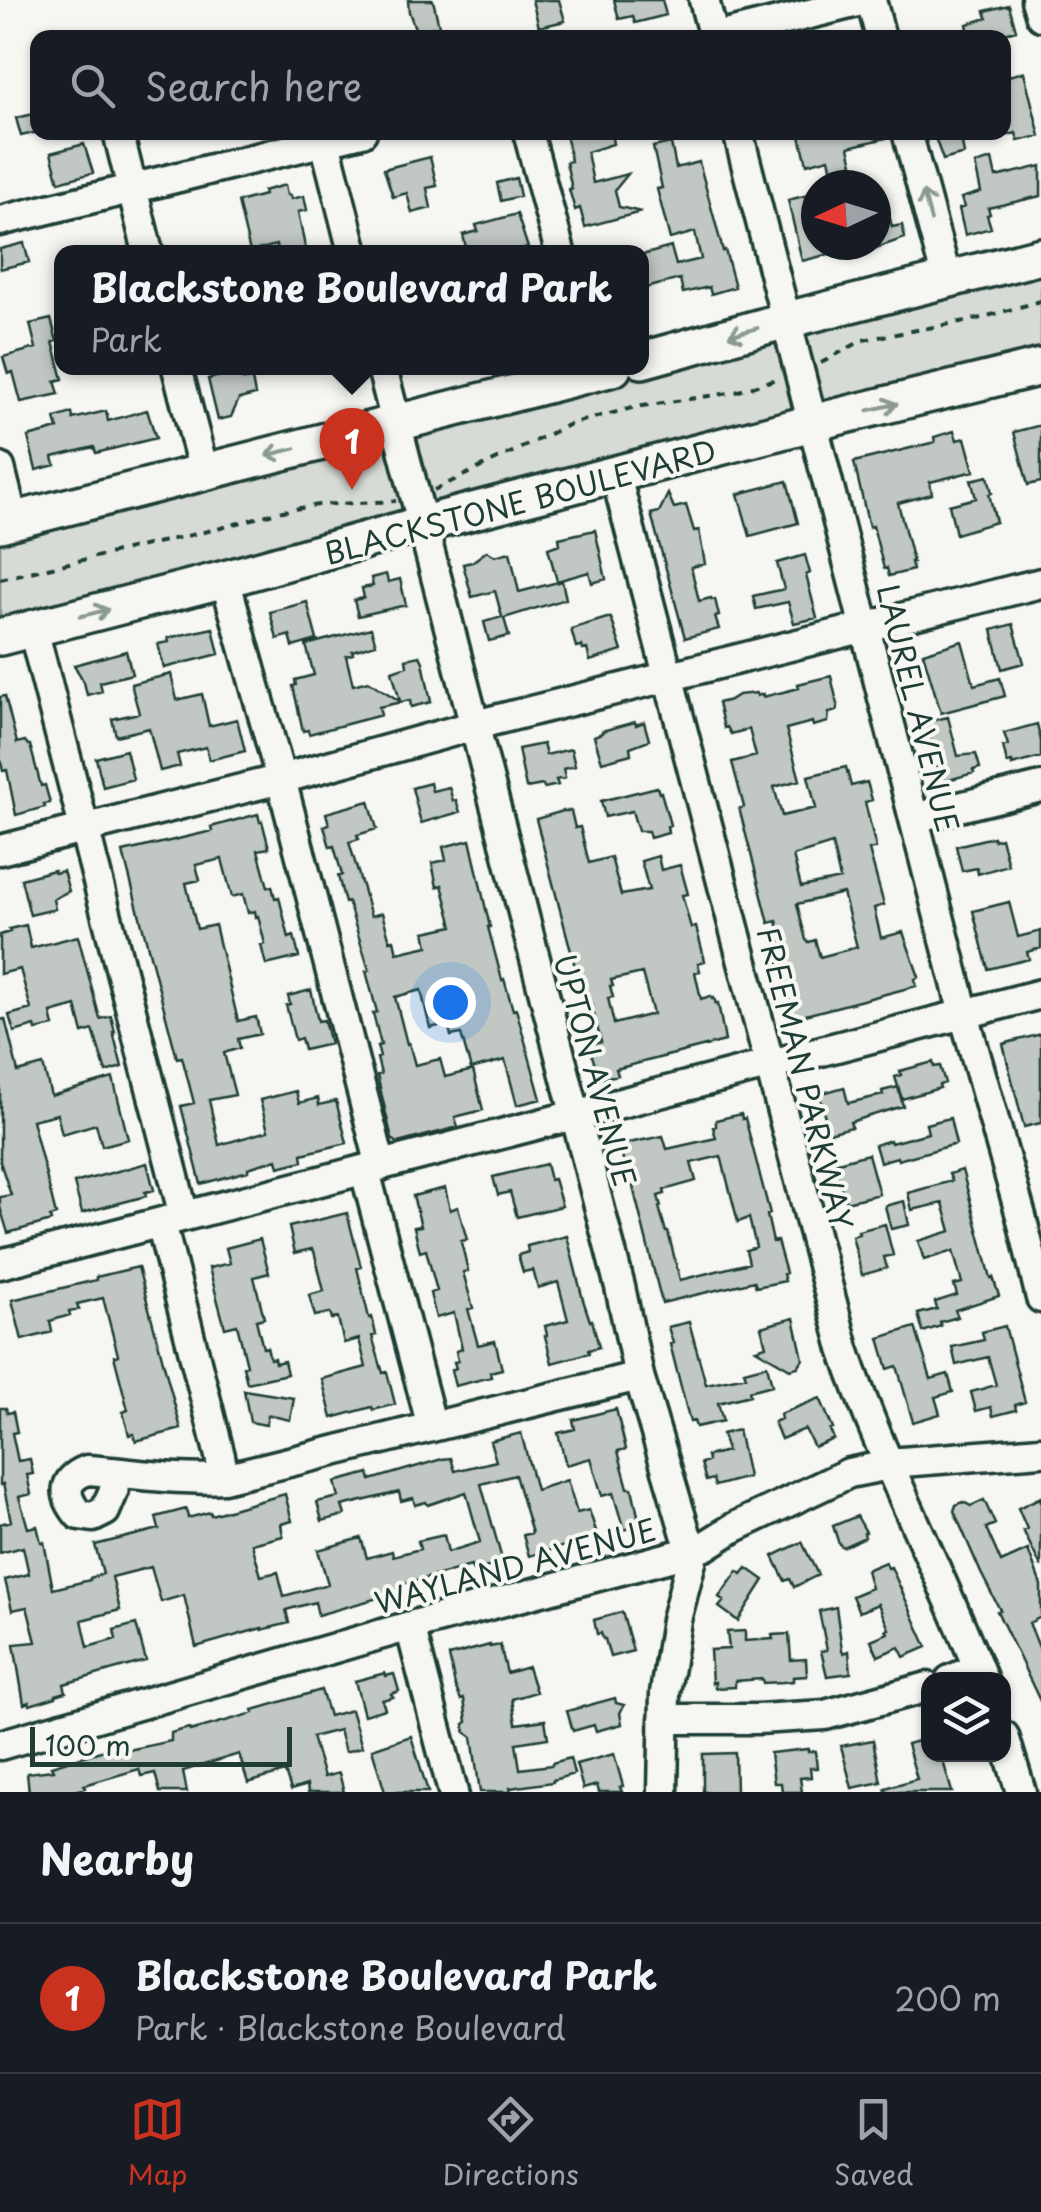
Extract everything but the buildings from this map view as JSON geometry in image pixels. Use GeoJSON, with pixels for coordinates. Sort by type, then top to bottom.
{"type":"FeatureCollection","features":[{"type":"Feature","properties":{"kind":"main road"},"geometry":{"type":"LineString","coordinates":[[649,358],[1041,256]]}},
{"type":"Feature","properties":{"kind":"main road","name":"BLACKSTONE BOULEVARD"},"geometry":{"type":"LineString","coordinates":[[16,633],[225,580],[419,510],[616,476],[812,423],[1041,368]]}},
{"type":"Feature","properties":{"kind":"main road"},"geometry":{"type":"LineString","coordinates":[[6,522],[575,375]]}},
{"type":"Feature","properties":{"kind":"street"},"geometry":{"type":"LineString","coordinates":[[704,0],[712,30]]}},
{"type":"Feature","properties":{"kind":"street"},"geometry":{"type":"LineString","coordinates":[[743,30],[868,0],[878,30]]}},
{"type":"Feature","properties":{"kind":"street"},"geometry":{"type":"LineString","coordinates":[[1036,0],[1041,16]]}},
{"type":"Feature","properties":{"kind":"street"},"geometry":{"type":"LineString","coordinates":[[120,140],[146,245]]}},
{"type":"Feature","properties":{"kind":"street"},"geometry":{"type":"LineString","coordinates":[[0,221],[332,140]]}},
{"type":"Feature","properties":{"kind":"street"},"geometry":{"type":"LineString","coordinates":[[530,140],[558,245]]}},
{"type":"Feature","properties":{"kind":"street","name":"LAUREL AVENUE"},"geometry":{"type":"LineString","coordinates":[[740,140],[964,1014],[1041,1298]]}},
{"type":"Feature","properties":{"kind":"street"},"geometry":{"type":"LineString","coordinates":[[909,140],[946,280]]}},
{"type":"Feature","properties":{"kind":"street"},"geometry":{"type":"LineString","coordinates":[[324,142],[350,245]]}},
{"type":"Feature","properties":{"kind":"street"},"geometry":{"type":"LineString","coordinates":[[179,375],[204,472]]}},
{"type":"Feature","properties":{"kind":"street","name":"UPTON AVENUE"},"geometry":{"type":"LineString","coordinates":[[384,375],[640,1376],[694,1550]]}},
{"type":"Feature","properties":{"kind":"street"},"geometry":{"type":"LineString","coordinates":[[0,468],[6,522]]}},
{"type":"Feature","properties":{"kind":"street","name":"FREEMAN PARKWAY"},"geometry":{"type":"LineString","coordinates":[[616,476],[844,1348],[855,1383],[979,1672]]}},
{"type":"Feature","properties":{"kind":"street"},"geometry":{"type":"LineString","coordinates":[[225,580],[281,780],[432,1427]]}},
{"type":"Feature","properties":{"kind":"street"},"geometry":{"type":"LineString","coordinates":[[0,850],[1041,583]]}},
{"type":"Feature","properties":{"kind":"street"},"geometry":{"type":"LineString","coordinates":[[16,633],[84,830],[172,1219],[224,1478]]}},
{"type":"Feature","properties":{"kind":"street"},"geometry":{"type":"LineString","coordinates":[[914,818],[1041,787]]}},
{"type":"Feature","properties":{"kind":"street"},"geometry":{"type":"LineString","coordinates":[[0,1264],[1041,994]]}},
{"type":"Feature","properties":{"kind":"street"},"geometry":{"type":"LineString","coordinates":[[115,1474],[196,1480],[224,1478],[640,1376]]}},
{"type":"Feature","properties":{"kind":"street","name":"WAYLAND AVENUE"},"geometry":{"type":"LineString","coordinates":[[0,1744],[410,1626],[694,1550],[849,1474],[890,1463],[1041,1450]]}},
{"type":"Feature","properties":{"kind":"street"},"geometry":{"type":"LineString","coordinates":[[663,1792],[665,1692],[676,1620],[694,1550]]}},
{"type":"Feature","properties":{"kind":"street"},"geometry":{"type":"LineString","coordinates":[[410,1626],[454,1792]]}},
{"type":"Feature","properties":{"kind":"street"},"geometry":{"type":"LineString","coordinates":[[664,1719],[825,1715],[921,1689]]}},
{"type":"Feature","properties":{"kind":"street"},"geometry":{"type":"LineString","coordinates":[[1011,1758],[1022,1792]]}},
{"type":"Feature","properties":{"kind":"path"},"geometry":{"type":"LineString","coordinates":[[0,579],[318,504],[372,503],[419,510],[443,486],[570,424],[636,407],[736,392],[799,372],[864,340],[977,320],[1041,301]]}},
{"type":"Feature","properties":{"kind":"shaded area"},"geometry":{"type":"Polygon","coordinates":[[[1041,272],[1041,356],[0,623],[0,537],[593,379],[649,375],[649,366],[1041,272]]]}},
{"type":"Feature","properties":{"kind":"place","name":"Blackstone Boulevard Park"},"geometry":{"type":"Point","coordinates":[352,490]}}]}
